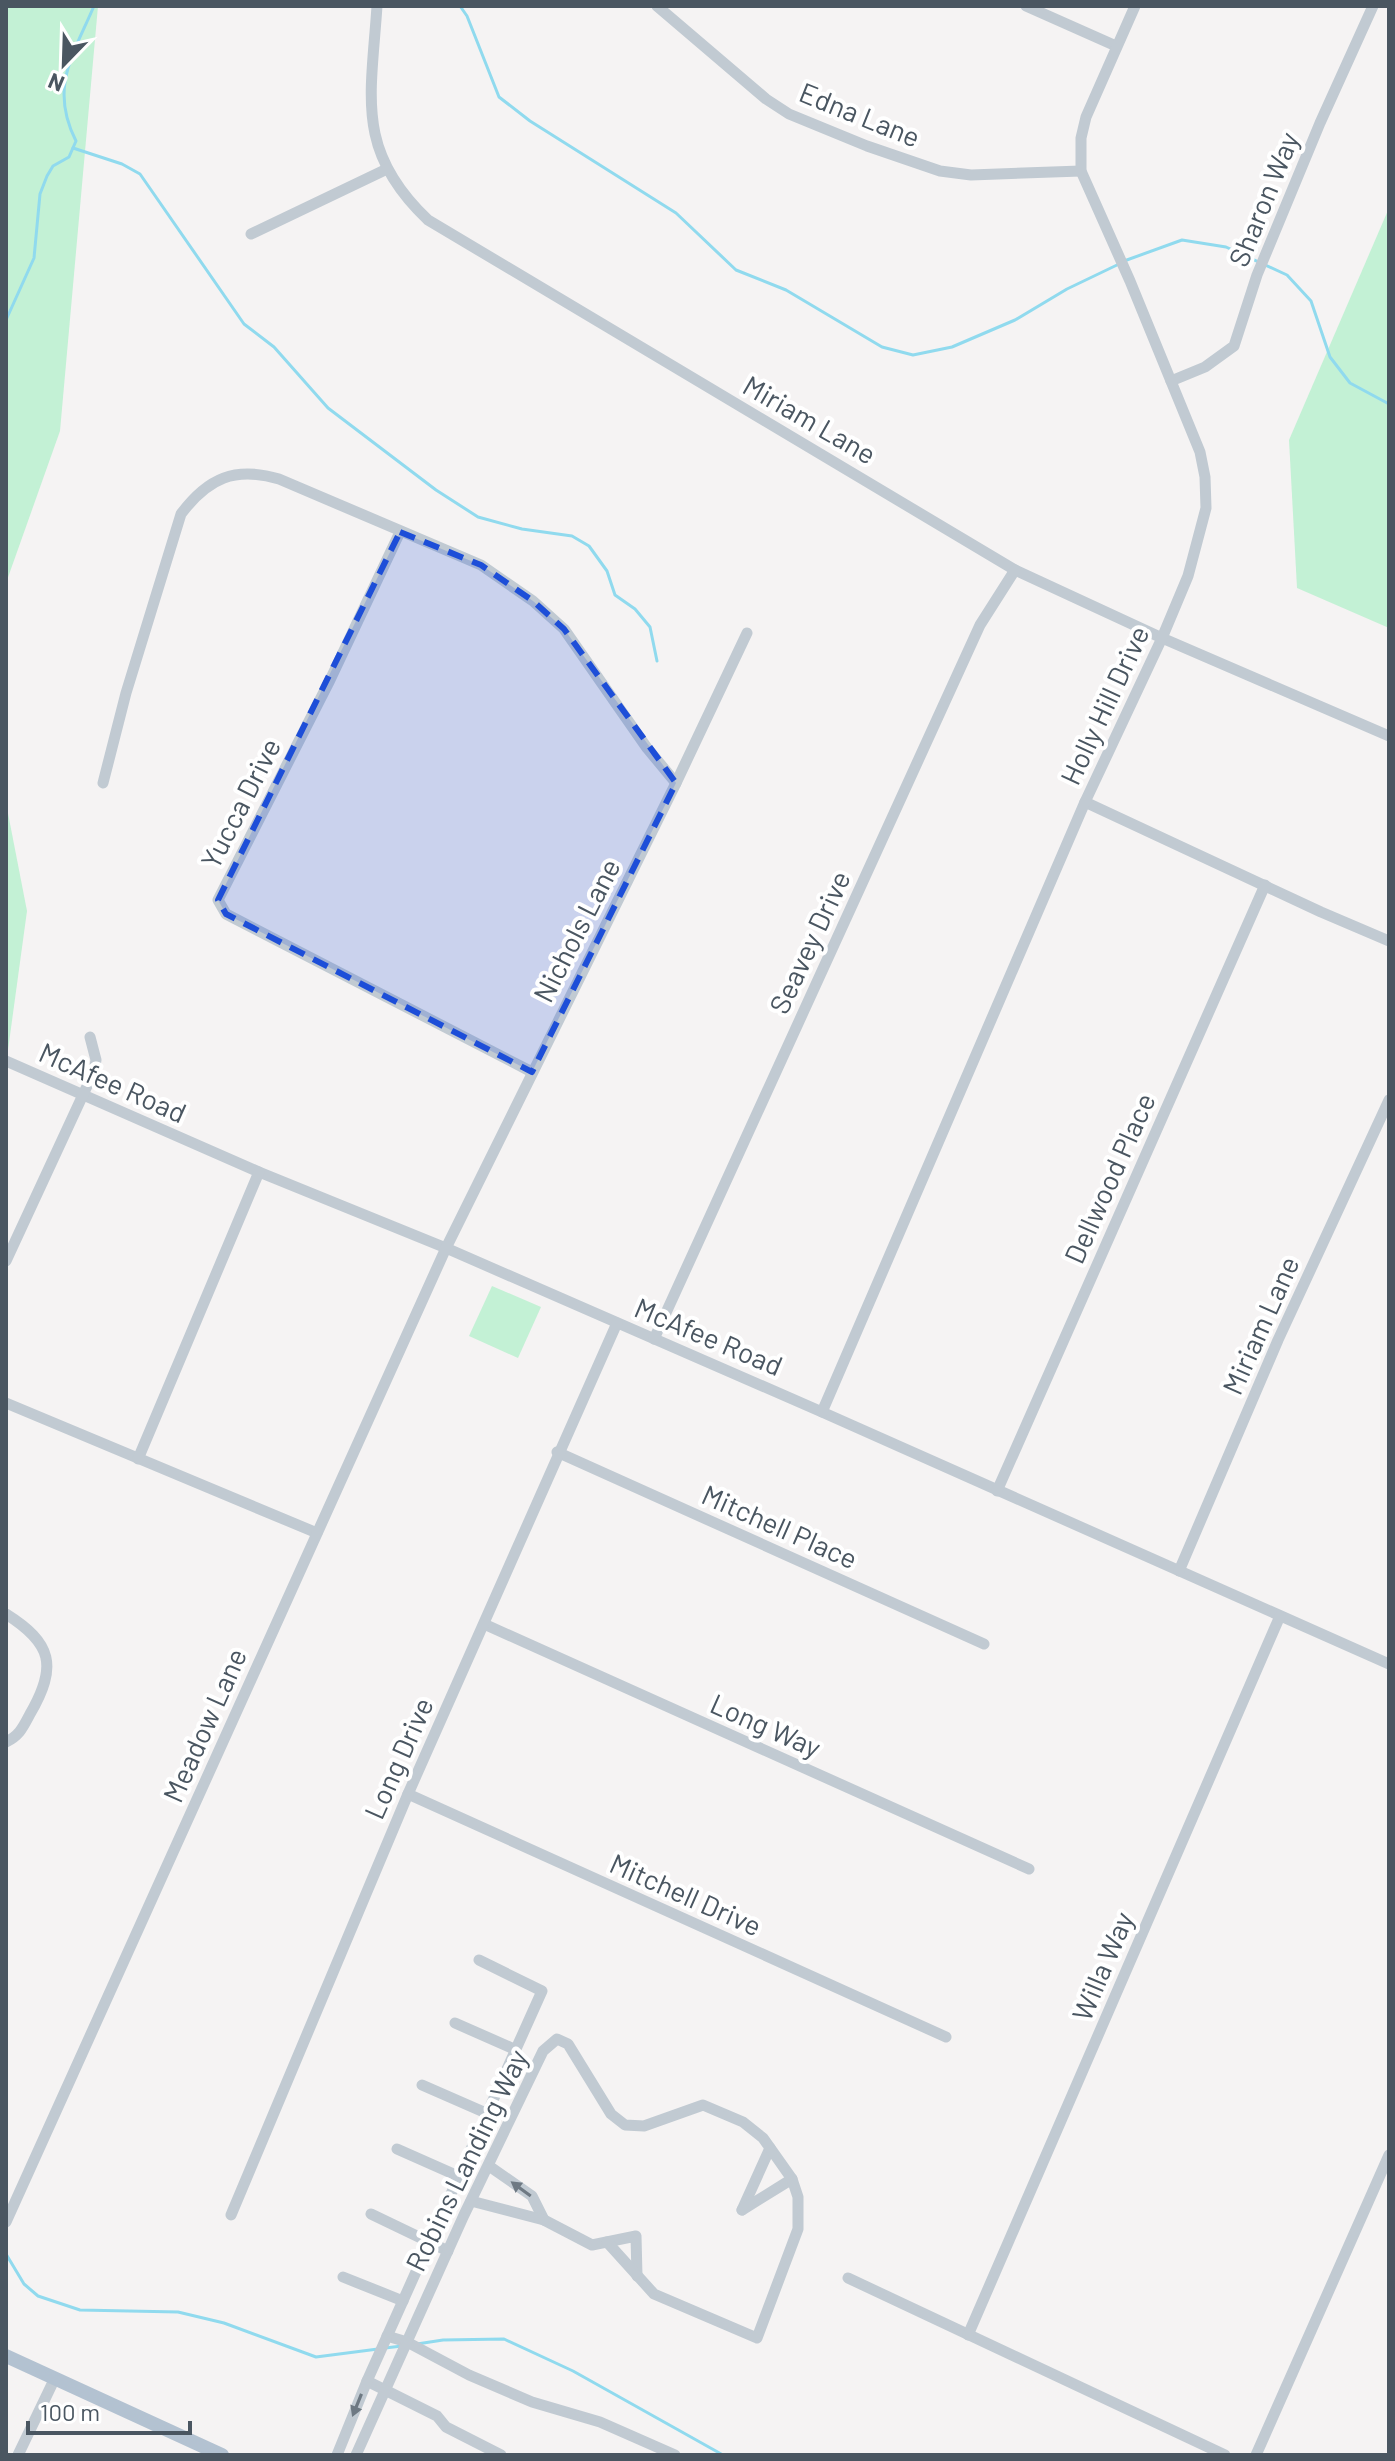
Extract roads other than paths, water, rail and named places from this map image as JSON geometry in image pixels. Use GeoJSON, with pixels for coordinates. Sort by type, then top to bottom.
{"type":"FeatureCollection","features":[{"type":"Feature","properties":{"kind":"main road"},"geometry":{"type":"LineString","coordinates":[[6,2356],[222,2455]]}},
{"type":"Feature","properties":{"kind":"street","name":"Miriam Lane"},"geometry":{"type":"LineString","coordinates":[[377,6],[371,116],[387,169],[405,197],[428,220],[1015,570],[1162,638],[1389,736]]}},
{"type":"Feature","properties":{"kind":"street","name":"Edna Lane"},"geometry":{"type":"LineString","coordinates":[[657,6],[766,99],[789,114],[867,146],[940,171],[971,175],[1081,171]]}},
{"type":"Feature","properties":{"kind":"street"},"geometry":{"type":"LineString","coordinates":[[1026,6],[1116,46]]}},
{"type":"Feature","properties":{"kind":"street","name":"Holly Hill Drive"},"geometry":{"type":"LineString","coordinates":[[822,1412],[1085,802],[1162,638],[1188,576],[1206,508],[1200,452],[1081,171],[1081,138],[1086,117],[1135,6]]}},
{"type":"Feature","properties":{"kind":"street","name":"Sharon Way"},"geometry":{"type":"LineString","coordinates":[[1171,381],[1205,367],[1234,346],[1257,275],[1373,6]]}},
{"type":"Feature","properties":{"kind":"street"},"geometry":{"type":"LineString","coordinates":[[251,234],[387,169]]}},
{"type":"Feature","properties":{"kind":"street"},"geometry":{"type":"LineString","coordinates":[[103,783],[126,693],[181,514],[195,496],[219,477],[258,473],[279,479],[481,565],[533,601],[564,629],[640,738],[676,783]]}},
{"type":"Feature","properties":{"kind":"street","name":"Yucca Drive"},"geometry":{"type":"LineString","coordinates":[[400,532],[330,680],[218,900],[226,914],[532,1072]]}},
{"type":"Feature","properties":{"kind":"street","name":"Seavey Drive"},"geometry":{"type":"LineString","coordinates":[[654,1339],[980,625],[1015,570]]}},
{"type":"Feature","properties":{"kind":"street","name":"Nichols Lane"},"geometry":{"type":"LineString","coordinates":[[446,1248],[747,633]]}},
{"type":"Feature","properties":{"kind":"street"},"geometry":{"type":"LineString","coordinates":[[1085,802],[1389,941]]}},
{"type":"Feature","properties":{"kind":"street","name":"Dellwood Place"},"geometry":{"type":"LineString","coordinates":[[997,1491],[1265,885]]}},
{"type":"Feature","properties":{"kind":"street"},"geometry":{"type":"LineString","coordinates":[[6,1261],[83,1096],[96,1060],[90,1037]]}},
{"type":"Feature","properties":{"kind":"street","name":"McAfee Road"},"geometry":{"type":"LineString","coordinates":[[6,1061],[259,1172],[446,1248],[1389,1664]]}},
{"type":"Feature","properties":{"kind":"street","name":"Miriam Lane"},"geometry":{"type":"LineString","coordinates":[[1179,1571],[1278,1340],[1385,1120],[1389,1100]]}},
{"type":"Feature","properties":{"kind":"street"},"geometry":{"type":"LineString","coordinates":[[138,1459],[259,1172]]}},
{"type":"Feature","properties":{"kind":"street","name":"Meadow Lane"},"geometry":{"type":"LineString","coordinates":[[6,2222],[446,1248]]}},
{"type":"Feature","properties":{"kind":"street","name":"Long Drive"},"geometry":{"type":"LineString","coordinates":[[231,2215],[408,1794],[557,1452],[617,1323]]}},
{"type":"Feature","properties":{"kind":"street"},"geometry":{"type":"LineString","coordinates":[[6,1403],[317,1533]]}},
{"type":"Feature","properties":{"kind":"street","name":"Mitchell Place"},"geometry":{"type":"LineString","coordinates":[[557,1452],[984,1644]]}},
{"type":"Feature","properties":{"kind":"street"},"geometry":{"type":"LineString","coordinates":[[6,1614],[29,1628],[40,1641],[46,1656],[47,1672],[37,1703],[18,1736],[6,1742]]}},
{"type":"Feature","properties":{"kind":"street","name":"Willa Way"},"geometry":{"type":"LineString","coordinates":[[968,2335],[1280,1616]]}},
{"type":"Feature","properties":{"kind":"street","name":"Long Way"},"geometry":{"type":"LineString","coordinates":[[484,1624],[1029,1869]]}},
{"type":"Feature","properties":{"kind":"street","name":"Mitchell Drive"},"geometry":{"type":"LineString","coordinates":[[408,1794],[946,2037]]}},
{"type":"Feature","properties":{"kind":"street","name":"Robins Landing Way"},"geometry":{"type":"LineString","coordinates":[[337,2455],[429,2240],[542,1991],[479,1960]]}},
{"type":"Feature","properties":{"kind":"street"},"geometry":{"type":"LineString","coordinates":[[455,2023],[514,2049]]}},
{"type":"Feature","properties":{"kind":"street","name":"Robins Landing Way"},"geometry":{"type":"LineString","coordinates":[[356,2455],[464,2215],[543,2051],[557,2039],[568,2044],[611,2114],[625,2125],[644,2126],[703,2105],[743,2122],[763,2138],[792,2179],[798,2197],[798,2229],[757,2338],[654,2294],[637,2277]]}},
{"type":"Feature","properties":{"kind":"street"},"geometry":{"type":"LineString","coordinates":[[422,2085],[486,2113]]}},
{"type":"Feature","properties":{"kind":"street"},"geometry":{"type":"LineString","coordinates":[[770,2148],[742,2210],[792,2179]]}},
{"type":"Feature","properties":{"kind":"street"},"geometry":{"type":"LineString","coordinates":[[397,2149],[458,2176]]}},
{"type":"Feature","properties":{"kind":"street"},"geometry":{"type":"LineString","coordinates":[[1256,2455],[1389,2155]]}},
{"type":"Feature","properties":{"kind":"street"},"geometry":{"type":"LineString","coordinates":[[489,2166],[532,2196],[544,2220]]}},
{"type":"Feature","properties":{"kind":"street"},"geometry":{"type":"LineString","coordinates":[[471,2201],[544,2220],[592,2245],[636,2236],[637,2277]]}},
{"type":"Feature","properties":{"kind":"street"},"geometry":{"type":"LineString","coordinates":[[445,2206],[464,2215]]}},
{"type":"Feature","properties":{"kind":"street"},"geometry":{"type":"LineString","coordinates":[[371,2214],[448,2251]]}},
{"type":"Feature","properties":{"kind":"street"},"geometry":{"type":"LineString","coordinates":[[607,2242],[637,2277]]}},
{"type":"Feature","properties":{"kind":"street"},"geometry":{"type":"LineString","coordinates":[[343,2277],[403,2301]]}},
{"type":"Feature","properties":{"kind":"street"},"geometry":{"type":"LineString","coordinates":[[848,2278],[1225,2455]]}},
{"type":"Feature","properties":{"kind":"street"},"geometry":{"type":"LineString","coordinates":[[409,2286],[428,2295]]}},
{"type":"Feature","properties":{"kind":"street"},"geometry":{"type":"LineString","coordinates":[[387,2336],[407,2342],[469,2375],[532,2402],[600,2422],[675,2455]]}},
{"type":"Feature","properties":{"kind":"street"},"geometry":{"type":"LineString","coordinates":[[18,2455],[55,2378]]}},
{"type":"Feature","properties":{"kind":"street"},"geometry":{"type":"LineString","coordinates":[[367,2381],[437,2416],[446,2427],[501,2455]]}},
{"type":"Feature","properties":{"kind":"waterway"},"geometry":{"type":"LineString","coordinates":[[6,320],[34,258],[40,194],[47,176],[53,166],[69,157],[76,141],[68,122],[64,88],[72,56],[94,6]]}},
{"type":"Feature","properties":{"kind":"waterway"},"geometry":{"type":"LineString","coordinates":[[460,6],[467,16],[499,97],[530,121],[676,213],[736,270],[786,290],[882,347],[913,355],[952,347],[1015,320],[1067,289],[1117,265]]}},
{"type":"Feature","properties":{"kind":"waterway"},"geometry":{"type":"LineString","coordinates":[[73,148],[122,164],[140,174],[244,324],[274,347],[328,408],[436,490],[478,517],[522,529],[572,536],[589,546],[607,571],[615,595],[635,609],[650,627],[657,661]]}},
{"type":"Feature","properties":{"kind":"waterway"},"geometry":{"type":"LineString","coordinates":[[1124,261],[1182,240],[1226,247],[1287,275],[1311,301],[1330,357],[1350,383],[1389,404]]}},
{"type":"Feature","properties":{"kind":"waterway"},"geometry":{"type":"LineString","coordinates":[[6,2254],[24,2284],[38,2296],[80,2310],[178,2312],[224,2323],[316,2357],[378,2349]]}},
{"type":"Feature","properties":{"kind":"waterway"},"geometry":{"type":"LineString","coordinates":[[417,2344],[443,2340],[504,2339],[573,2371],[723,2455]]}},
{"type":"Feature","properties":{"kind":"waterway"},"geometry":{"type":"LineString","coordinates":[[385,2348],[402,2346]]}}]}
